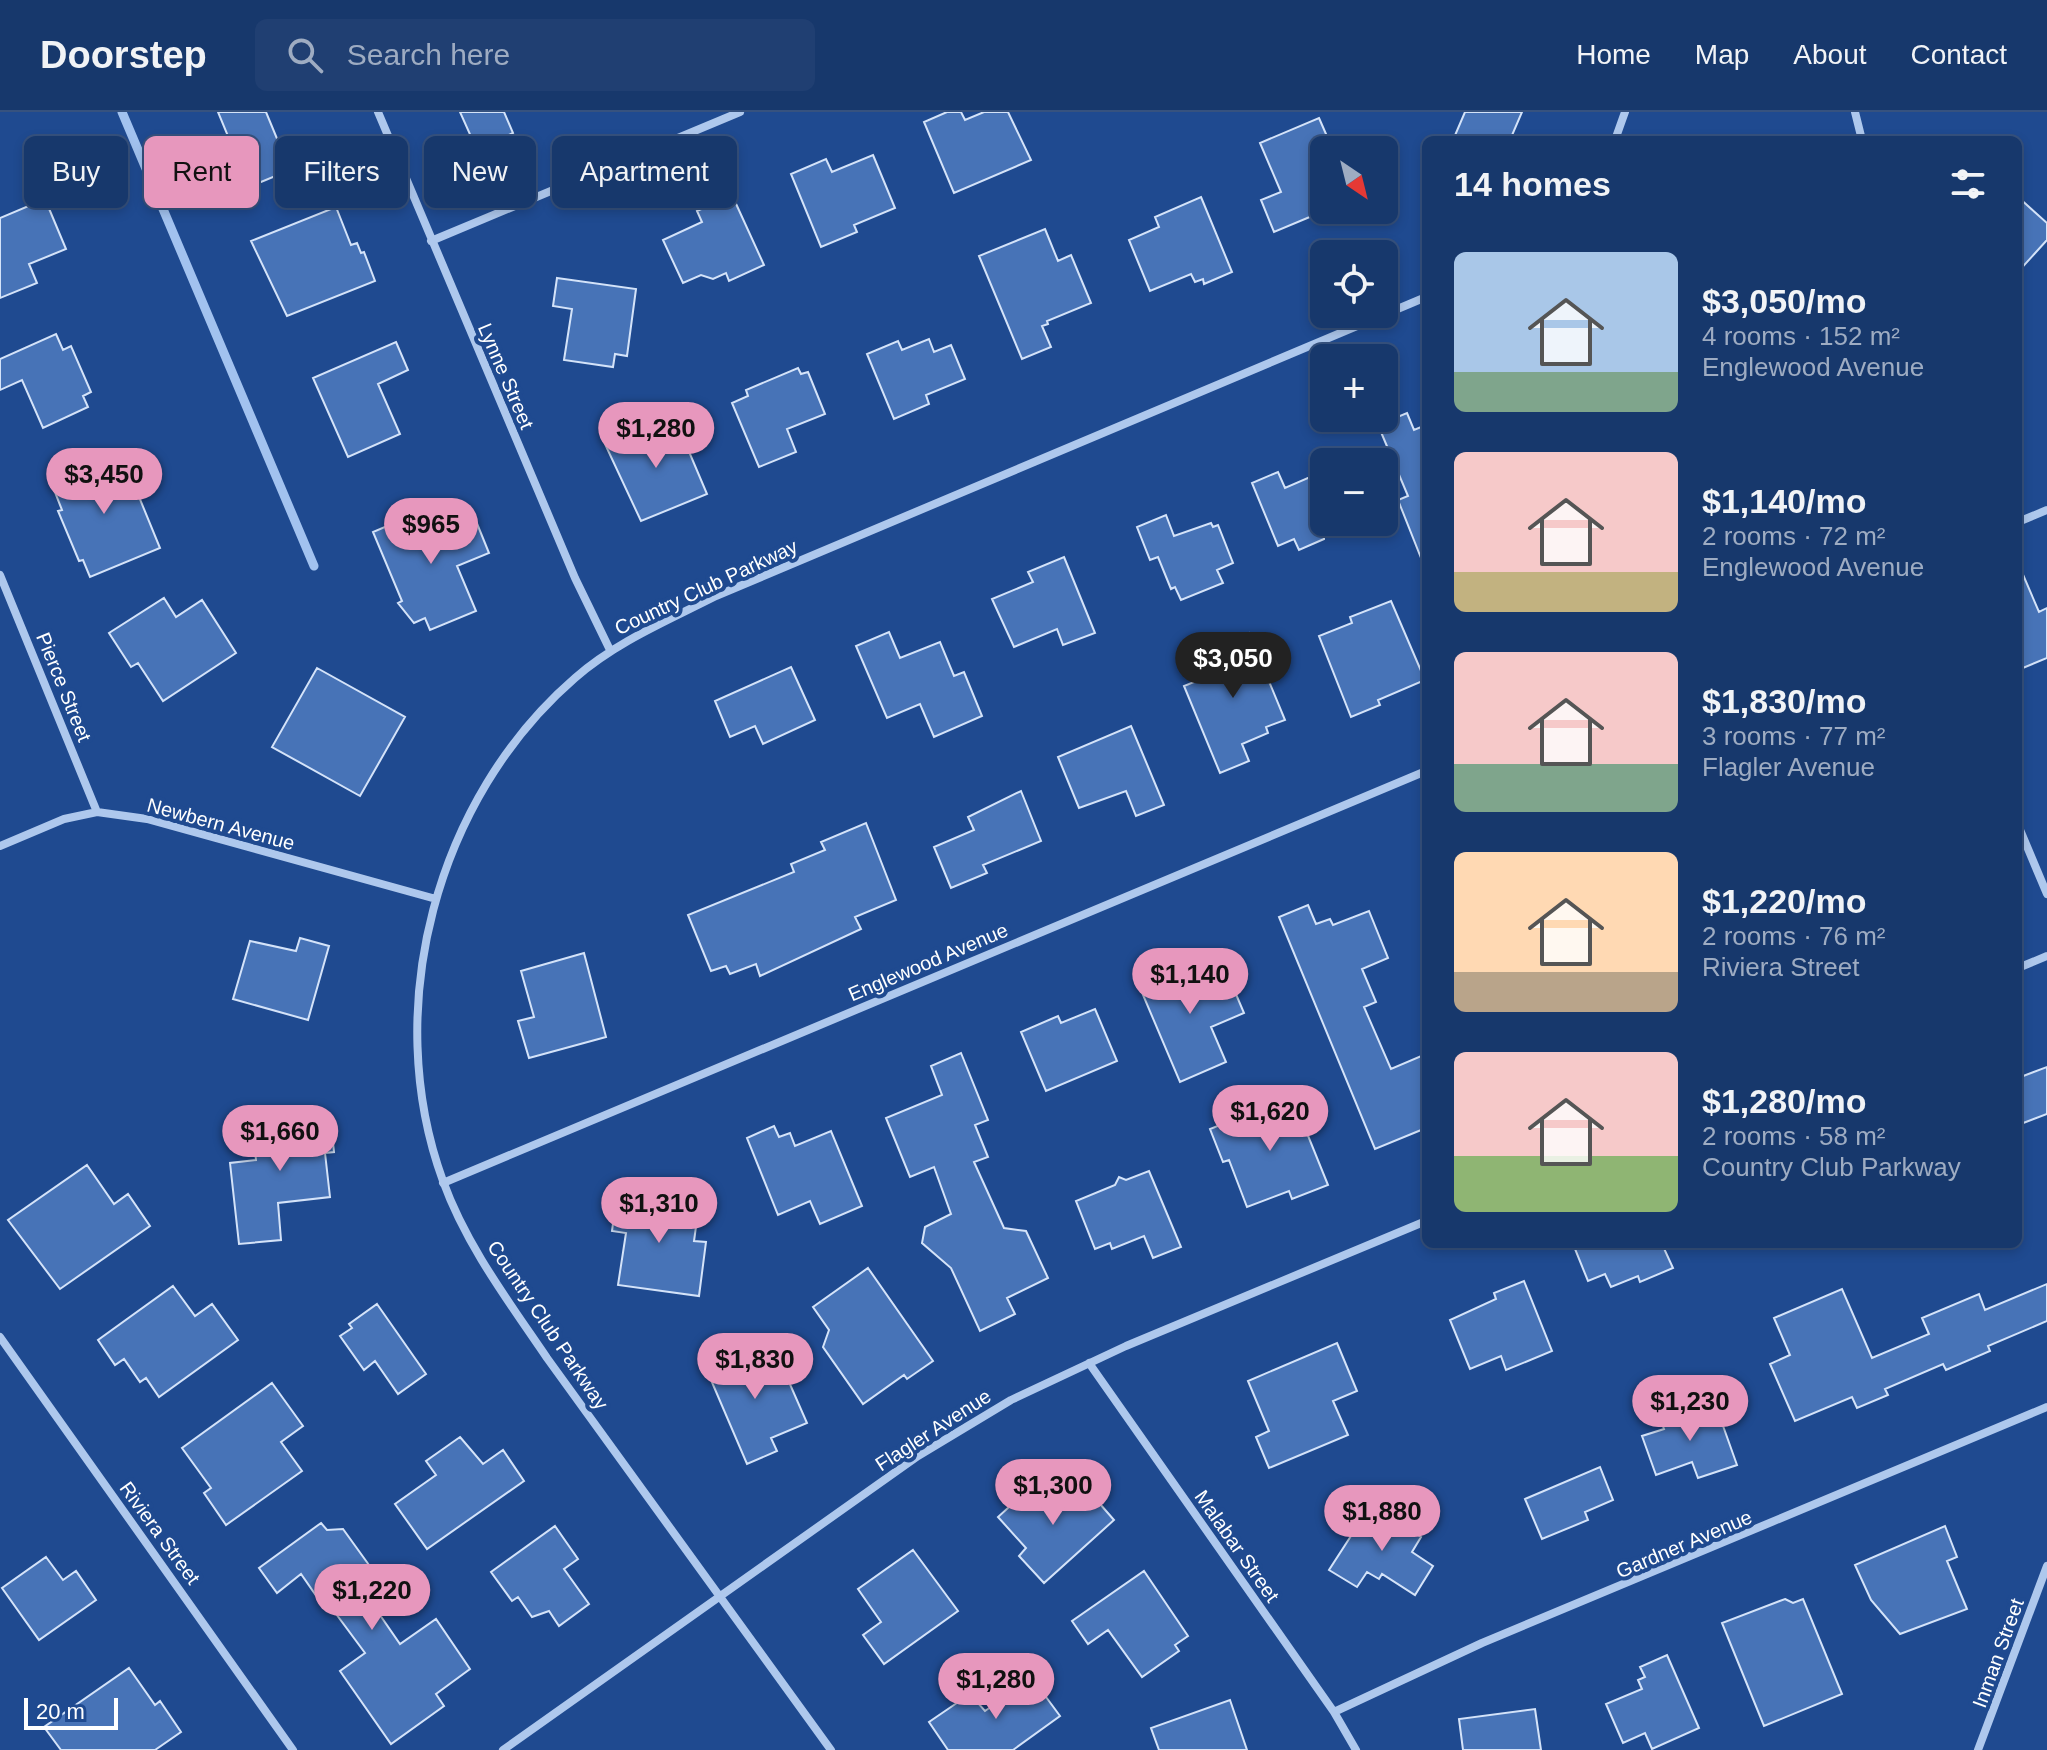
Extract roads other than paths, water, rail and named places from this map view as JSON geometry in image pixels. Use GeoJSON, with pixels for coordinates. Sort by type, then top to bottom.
{"type":"FeatureCollection","features":[{"type":"Feature","properties":{"kind":"street","name":"Lynne Street"},"geometry":{"type":"LineString","coordinates":[[378,112],[431,241],[610,650]]}},
{"type":"Feature","properties":{"kind":"street"},"geometry":{"type":"LineString","coordinates":[[431,241],[740,112]]}},
{"type":"Feature","properties":{"kind":"street"},"geometry":{"type":"LineString","coordinates":[[1616,136],[1625,112]]}},
{"type":"Feature","properties":{"kind":"street"},"geometry":{"type":"LineString","coordinates":[[1855,112],[1861,136]]}},
{"type":"Feature","properties":{"kind":"street","name":"Country Club Parkway"},"geometry":{"type":"LineString","coordinates":[[831,1750],[502,1293],[443,1183],[429,1138],[420,1092],[418,1045],[422,959],[436,899],[463,829],[512,748],[574,679],[610,650],[716,596],[1422,299]]}},
{"type":"Feature","properties":{"kind":"street"},"geometry":{"type":"LineString","coordinates":[[2022,520],[2047,510]]}},
{"type":"Feature","properties":{"kind":"street","name":"Pierce Street"},"geometry":{"type":"LineString","coordinates":[[0,575],[97,812]]}},
{"type":"Feature","properties":{"kind":"street","name":"Englewood Avenue"},"geometry":{"type":"LineString","coordinates":[[443,1183],[1422,773]]}},
{"type":"Feature","properties":{"kind":"street","name":"Newbern Avenue"},"geometry":{"type":"LineString","coordinates":[[0,846],[64,819],[97,812],[147,819],[436,899]]}},
{"type":"Feature","properties":{"kind":"street"},"geometry":{"type":"LineString","coordinates":[[2022,835],[2047,894]]}},
{"type":"Feature","properties":{"kind":"street"},"geometry":{"type":"LineString","coordinates":[[2022,966],[2047,956]]}},
{"type":"Feature","properties":{"kind":"street","name":"Flagler Avenue"},"geometry":{"type":"LineString","coordinates":[[503,1750],[918,1456],[1011,1400],[1089,1363],[1422,1223]]}},
{"type":"Feature","properties":{"kind":"street","name":"Riviera Street"},"geometry":{"type":"LineString","coordinates":[[0,1337],[293,1750]]}},
{"type":"Feature","properties":{"kind":"street","name":"Malabar Street"},"geometry":{"type":"LineString","coordinates":[[1089,1363],[1334,1712],[1356,1750]]}},
{"type":"Feature","properties":{"kind":"street","name":"Gardner Avenue"},"geometry":{"type":"LineString","coordinates":[[1334,1712],[1482,1643],[2047,1407]]}},
{"type":"Feature","properties":{"kind":"street","name":"Inman Street"},"geometry":{"type":"LineString","coordinates":[[1978,1750],[2047,1566]]}},
{"type":"Feature","properties":{"kind":"waterway"},"geometry":{"type":"LineString","coordinates":[[122,112],[314,566]]}}]}
